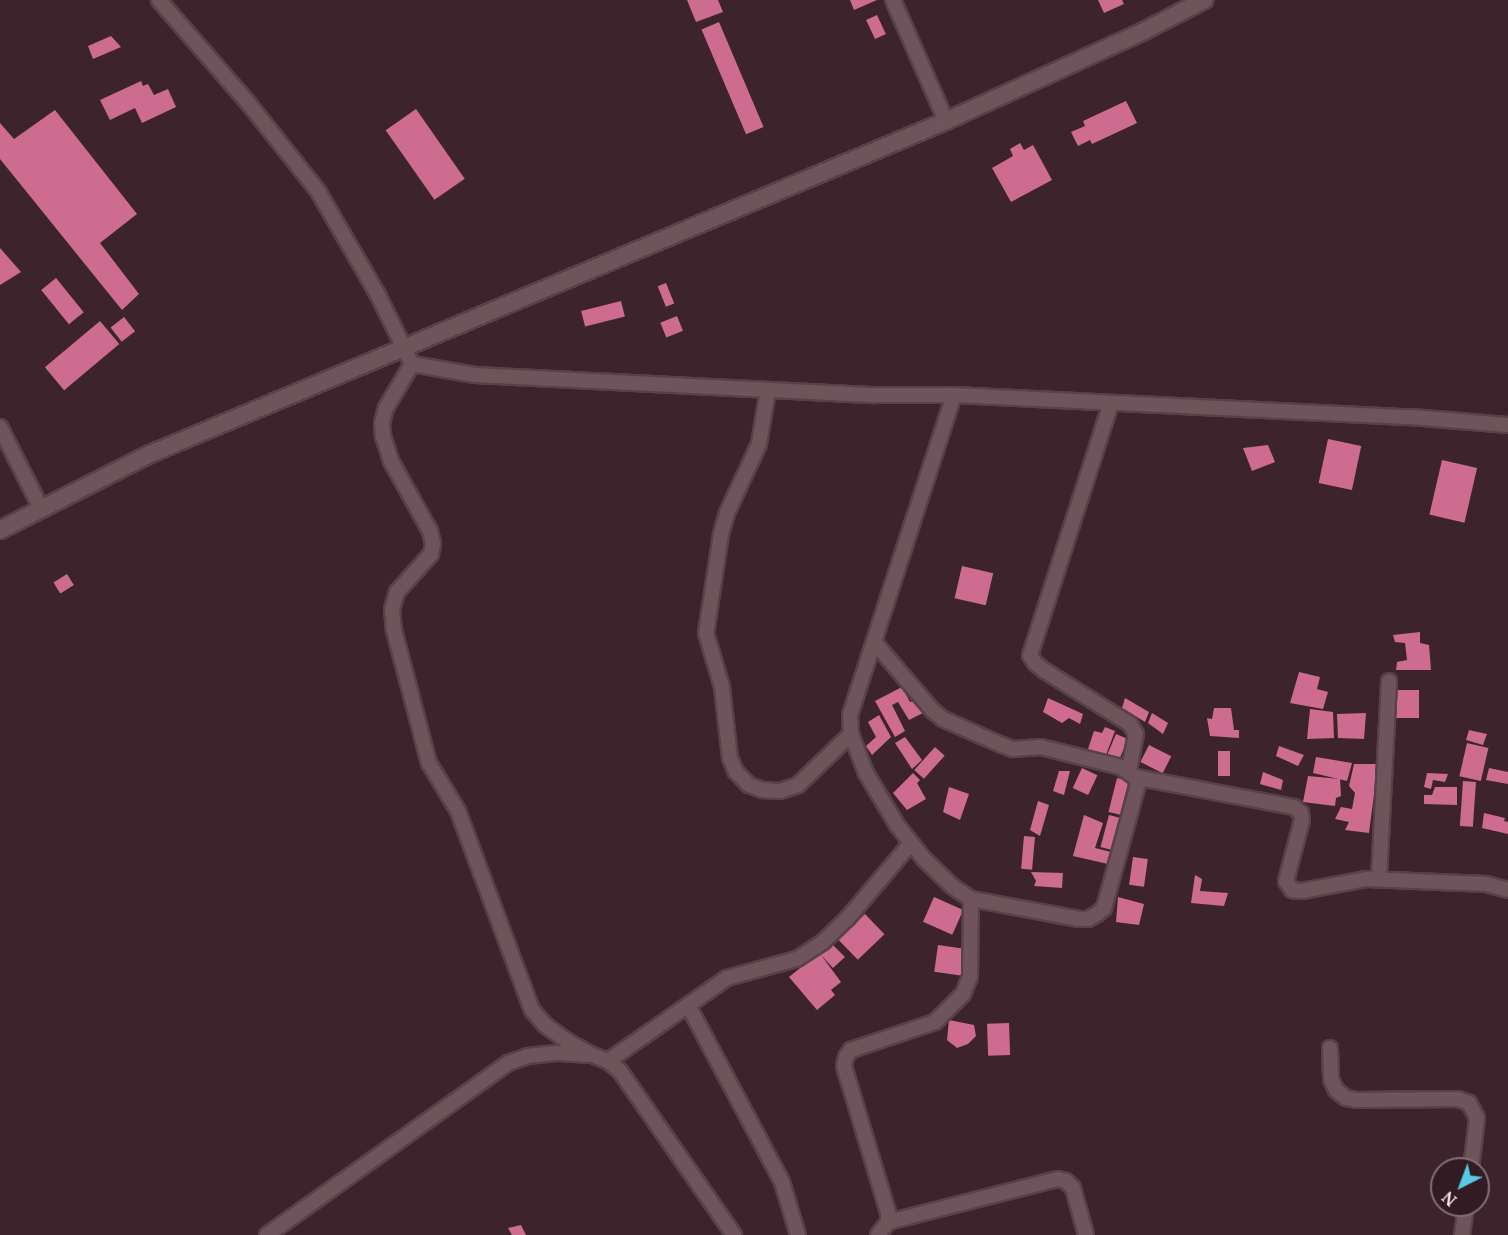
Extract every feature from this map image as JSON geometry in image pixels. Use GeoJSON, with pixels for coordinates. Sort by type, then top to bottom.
{"type":"FeatureCollection","features":[{"type":"Feature","properties":{"kind":"street"},"geometry":{"type":"LineString","coordinates":[[159,0],[249,104],[318,191],[378,295],[412,364],[475,375],[768,390],[954,395],[1411,417],[1508,425]]}},
{"type":"Feature","properties":{"kind":"street"},"geometry":{"type":"LineString","coordinates":[[893,0],[945,121]]}},
{"type":"Feature","properties":{"kind":"street"},"geometry":{"type":"LineString","coordinates":[[0,530],[150,454],[945,121],[1144,31],[1204,0]]}},
{"type":"Feature","properties":{"kind":"street"},"geometry":{"type":"LineString","coordinates":[[412,364],[386,408],[382,423],[391,460],[430,531],[433,544],[431,554],[397,592],[392,609],[394,630],[429,763],[458,811],[532,1010],[545,1025],[592,1055],[608,1061],[621,1071],[734,1235]]}},
{"type":"Feature","properties":{"kind":"street"},"geometry":{"type":"LineString","coordinates":[[768,390],[759,444],[727,513],[721,534],[706,633],[722,687],[730,758],[736,772],[749,784],[763,790],[780,791],[798,785],[851,734]]}},
{"type":"Feature","properties":{"kind":"street"},"geometry":{"type":"LineString","coordinates":[[954,395],[875,643],[853,698],[850,715],[851,734],[866,773],[911,843],[952,886],[971,899],[1079,919],[1088,919],[1104,908],[1138,784],[1132,774],[1136,734],[1130,724],[1045,671],[1035,663],[1030,655],[1111,403]]}},
{"type":"Feature","properties":{"kind":"street"},"geometry":{"type":"LineString","coordinates":[[0,427],[41,508]]}},
{"type":"Feature","properties":{"kind":"street"},"geometry":{"type":"LineString","coordinates":[[875,643],[933,711],[1002,746],[1041,747],[1132,774],[1294,807],[1301,813],[1302,820],[1286,881],[1292,890],[1302,891],[1353,880],[1379,879],[1486,884],[1508,891]]}},
{"type":"Feature","properties":{"kind":"street"},"geometry":{"type":"LineString","coordinates":[[1379,879],[1389,681]]}},
{"type":"Feature","properties":{"kind":"street"},"geometry":{"type":"LineString","coordinates":[[608,1061],[727,978],[797,959],[823,942],[848,919],[911,843]]}},
{"type":"Feature","properties":{"kind":"street"},"geometry":{"type":"LineString","coordinates":[[878,1235],[888,1222],[888,1212],[844,1066],[846,1058],[852,1050],[935,1022],[963,994],[970,977],[973,946],[971,899]]}},
{"type":"Feature","properties":{"kind":"street"},"geometry":{"type":"LineString","coordinates":[[689,1006],[782,1182],[798,1235]]}},
{"type":"Feature","properties":{"kind":"street"},"geometry":{"type":"LineString","coordinates":[[1330,1048],[1331,1079],[1336,1090],[1346,1098],[1356,1100],[1458,1099],[1469,1103],[1476,1110],[1477,1118],[1472,1157]]}},
{"type":"Feature","properties":{"kind":"street"},"geometry":{"type":"LineString","coordinates":[[267,1235],[508,1064],[528,1056],[559,1053],[592,1055]]}},
{"type":"Feature","properties":{"kind":"street"},"geometry":{"type":"LineString","coordinates":[[888,1222],[1058,1179],[1066,1181],[1073,1188],[1086,1235]]}},
{"type":"Feature","properties":{"kind":"street"},"geometry":{"type":"LineString","coordinates":[[1462,1235],[1464,1217]]}},
{"type":"Feature","properties":{"kind":"building"},"geometry":{"type":"Polygon","coordinates":[[[687,0],[718,0],[723,12],[696,22],[687,0]]]}},
{"type":"Feature","properties":{"kind":"building"},"geometry":{"type":"Polygon","coordinates":[[[850,0],[877,0],[854,10],[850,0]]]}},
{"type":"Feature","properties":{"kind":"building"},"geometry":{"type":"Polygon","coordinates":[[[1098,0],[1122,0],[1124,4],[1104,13],[1098,0]]]}},
{"type":"Feature","properties":{"kind":"building"},"geometry":{"type":"Polygon","coordinates":[[[877,15],[886,34],[875,39],[866,20],[877,15]]]}},
{"type":"Feature","properties":{"kind":"building"},"geometry":{"type":"Polygon","coordinates":[[[719,22],[764,127],[746,134],[702,29],[719,22]]]}},
{"type":"Feature","properties":{"kind":"building"},"geometry":{"type":"Polygon","coordinates":[[[111,36],[121,47],[93,59],[88,46],[111,36]]]}},
{"type":"Feature","properties":{"kind":"building"},"geometry":{"type":"Polygon","coordinates":[[[141,81],[143,86],[148,84],[154,95],[168,89],[176,107],[142,123],[135,108],[110,120],[100,100],[141,81]]]}},
{"type":"Feature","properties":{"kind":"building"},"geometry":{"type":"Polygon","coordinates":[[[1126,101],[1137,123],[1092,144],[1090,140],[1078,146],[1071,132],[1085,126],[1083,121],[1126,101]]]}},
{"type":"Feature","properties":{"kind":"building"},"geometry":{"type":"Polygon","coordinates":[[[416,109],[465,179],[434,200],[386,130],[416,109]]]}},
{"type":"Feature","properties":{"kind":"building"},"geometry":{"type":"Polygon","coordinates":[[[55,110],[137,214],[100,243],[139,294],[122,310],[0,159],[0,123],[14,139],[55,110]]]}},
{"type":"Feature","properties":{"kind":"building"},"geometry":{"type":"Polygon","coordinates":[[[1020,143],[1024,150],[1033,145],[1052,180],[1011,202],[992,168],[1013,156],[1010,149],[1020,143]]]}},
{"type":"Feature","properties":{"kind":"building"},"geometry":{"type":"Polygon","coordinates":[[[0,248],[21,272],[0,285],[0,248]]]}},
{"type":"Feature","properties":{"kind":"building"},"geometry":{"type":"Polygon","coordinates":[[[56,278],[84,312],[69,324],[41,290],[56,278]]]}},
{"type":"Feature","properties":{"kind":"building"},"geometry":{"type":"Polygon","coordinates":[[[666,283],[674,303],[666,307],[658,286],[666,283]]]}},
{"type":"Feature","properties":{"kind":"building"},"geometry":{"type":"Polygon","coordinates":[[[621,301],[625,317],[585,326],[581,311],[621,301]]]}},
{"type":"Feature","properties":{"kind":"building"},"geometry":{"type":"Polygon","coordinates":[[[677,316],[683,331],[666,338],[660,323],[677,316]]]}},
{"type":"Feature","properties":{"kind":"building"},"geometry":{"type":"Polygon","coordinates":[[[124,317],[135,331],[122,342],[111,327],[124,317]]]}},
{"type":"Feature","properties":{"kind":"building"},"geometry":{"type":"Polygon","coordinates":[[[100,321],[119,344],[64,390],[45,367],[100,321]]]}},
{"type":"Feature","properties":{"kind":"building"},"geometry":{"type":"Polygon","coordinates":[[[1328,439],[1361,446],[1352,490],[1319,483],[1328,439]]]}},
{"type":"Feature","properties":{"kind":"building"},"geometry":{"type":"Polygon","coordinates":[[[1268,445],[1275,462],[1252,471],[1243,448],[1268,445]]]}},
{"type":"Feature","properties":{"kind":"building"},"geometry":{"type":"Polygon","coordinates":[[[1442,460],[1477,468],[1464,523],[1429,515],[1442,460]]]}},
{"type":"Feature","properties":{"kind":"building"},"geometry":{"type":"Polygon","coordinates":[[[962,566],[993,573],[986,605],[955,598],[962,566]]]}},
{"type":"Feature","properties":{"kind":"building"},"geometry":{"type":"Polygon","coordinates":[[[67,574],[74,585],[60,594],[53,582],[67,574]]]}},
{"type":"Feature","properties":{"kind":"building"},"geometry":{"type":"Polygon","coordinates":[[[1420,632],[1420,643],[1429,645],[1431,670],[1396,670],[1397,662],[1407,660],[1405,643],[1395,642],[1393,635],[1420,632]]]}},
{"type":"Feature","properties":{"kind":"building"},"geometry":{"type":"Polygon","coordinates":[[[1299,672],[1320,677],[1317,689],[1328,692],[1323,709],[1290,703],[1299,672]]]}},
{"type":"Feature","properties":{"kind":"building"},"geometry":{"type":"Polygon","coordinates":[[[902,687],[910,702],[916,700],[923,713],[909,720],[898,702],[892,705],[905,731],[895,737],[875,701],[902,687]]]}},
{"type":"Feature","properties":{"kind":"building"},"geometry":{"type":"Polygon","coordinates":[[[1396,690],[1419,690],[1419,718],[1396,718],[1396,690]]]}},
{"type":"Feature","properties":{"kind":"building"},"geometry":{"type":"Polygon","coordinates":[[[1048,698],[1083,714],[1080,724],[1069,718],[1062,723],[1043,712],[1048,698]]]}},
{"type":"Feature","properties":{"kind":"building"},"geometry":{"type":"Polygon","coordinates":[[[1125,698],[1149,712],[1145,722],[1122,708],[1125,698]]]}},
{"type":"Feature","properties":{"kind":"building"},"geometry":{"type":"Polygon","coordinates":[[[1214,708],[1231,708],[1234,730],[1239,730],[1239,738],[1210,736],[1207,718],[1212,719],[1214,708]]]}},
{"type":"Feature","properties":{"kind":"building"},"geometry":{"type":"Polygon","coordinates":[[[1310,709],[1333,712],[1334,738],[1307,739],[1310,709]]]}},
{"type":"Feature","properties":{"kind":"building"},"geometry":{"type":"Polygon","coordinates":[[[1152,713],[1168,723],[1163,734],[1148,723],[1152,713]]]}},
{"type":"Feature","properties":{"kind":"building"},"geometry":{"type":"Polygon","coordinates":[[[1366,713],[1364,739],[1338,738],[1337,714],[1366,713]]]}},
{"type":"Feature","properties":{"kind":"building"},"geometry":{"type":"Polygon","coordinates":[[[879,715],[891,737],[872,755],[866,746],[876,737],[868,722],[879,715]]]}},
{"type":"Feature","properties":{"kind":"building"},"geometry":{"type":"Polygon","coordinates":[[[1105,727],[1115,731],[1106,755],[1087,752],[1094,731],[1102,733],[1105,727]]]}},
{"type":"Feature","properties":{"kind":"building"},"geometry":{"type":"Polygon","coordinates":[[[1469,730],[1487,734],[1483,745],[1466,740],[1469,730]]]}},
{"type":"Feature","properties":{"kind":"building"},"geometry":{"type":"Polygon","coordinates":[[[1116,734],[1128,739],[1118,762],[1106,757],[1116,734]]]}},
{"type":"Feature","properties":{"kind":"building"},"geometry":{"type":"Polygon","coordinates":[[[905,737],[922,760],[912,769],[895,743],[905,737]]]}},
{"type":"Feature","properties":{"kind":"building"},"geometry":{"type":"Polygon","coordinates":[[[1467,743],[1488,748],[1481,781],[1459,776],[1467,743]]]}},
{"type":"Feature","properties":{"kind":"building"},"geometry":{"type":"Polygon","coordinates":[[[1149,745],[1171,756],[1163,773],[1140,762],[1149,745]]]}},
{"type":"Feature","properties":{"kind":"building"},"geometry":{"type":"Polygon","coordinates":[[[1279,746],[1304,755],[1298,766],[1276,756],[1279,746]]]}},
{"type":"Feature","properties":{"kind":"building"},"geometry":{"type":"Polygon","coordinates":[[[935,747],[945,756],[924,779],[914,770],[935,747]]]}},
{"type":"Feature","properties":{"kind":"building"},"geometry":{"type":"Polygon","coordinates":[[[1218,751],[1230,751],[1230,776],[1218,776],[1218,751]]]}},
{"type":"Feature","properties":{"kind":"building"},"geometry":{"type":"Polygon","coordinates":[[[1316,757],[1352,763],[1347,781],[1313,773],[1316,757]]]}},
{"type":"Feature","properties":{"kind":"building"},"geometry":{"type":"Polygon","coordinates":[[[1354,764],[1378,764],[1369,833],[1345,830],[1349,822],[1335,819],[1341,807],[1352,809],[1355,793],[1349,786],[1354,764]]]}},
{"type":"Feature","properties":{"kind":"building"},"geometry":{"type":"Polygon","coordinates":[[[1082,768],[1097,775],[1088,795],[1073,788],[1082,768]]]}},
{"type":"Feature","properties":{"kind":"building"},"geometry":{"type":"Polygon","coordinates":[[[1489,768],[1508,772],[1508,784],[1486,780],[1489,768]]]}},
{"type":"Feature","properties":{"kind":"building"},"geometry":{"type":"Polygon","coordinates":[[[1059,771],[1070,771],[1064,795],[1053,791],[1059,771]]]}},
{"type":"Feature","properties":{"kind":"building"},"geometry":{"type":"Polygon","coordinates":[[[1263,772],[1283,780],[1281,790],[1260,784],[1263,772]]]}},
{"type":"Feature","properties":{"kind":"building"},"geometry":{"type":"Polygon","coordinates":[[[913,773],[920,780],[917,783],[926,799],[907,810],[893,793],[913,773]]]}},
{"type":"Feature","properties":{"kind":"building"},"geometry":{"type":"Polygon","coordinates":[[[1427,773],[1448,774],[1445,782],[1433,780],[1431,789],[1424,787],[1427,773]]]}},
{"type":"Feature","properties":{"kind":"building"},"geometry":{"type":"Polygon","coordinates":[[[1308,776],[1340,779],[1341,796],[1336,798],[1335,806],[1303,802],[1308,776]]]}},
{"type":"Feature","properties":{"kind":"building"},"geometry":{"type":"Polygon","coordinates":[[[1117,778],[1129,781],[1120,815],[1109,812],[1117,778]]]}},
{"type":"Feature","properties":{"kind":"building"},"geometry":{"type":"Polygon","coordinates":[[[1463,781],[1476,782],[1473,827],[1460,826],[1463,781]]]}},
{"type":"Feature","properties":{"kind":"building"},"geometry":{"type":"Polygon","coordinates":[[[949,787],[969,794],[960,820],[943,812],[949,787]]]}},
{"type":"Feature","properties":{"kind":"building"},"geometry":{"type":"Polygon","coordinates":[[[1435,787],[1457,787],[1457,805],[1424,804],[1424,795],[1432,795],[1435,787]]]}},
{"type":"Feature","properties":{"kind":"building"},"geometry":{"type":"Polygon","coordinates":[[[1038,801],[1049,805],[1040,836],[1030,830],[1038,801]]]}},
{"type":"Feature","properties":{"kind":"building"},"geometry":{"type":"Polygon","coordinates":[[[1484,813],[1505,818],[1504,821],[1508,822],[1508,834],[1482,828],[1484,813]]]}},
{"type":"Feature","properties":{"kind":"building"},"geometry":{"type":"Polygon","coordinates":[[[1084,815],[1103,823],[1095,848],[1111,852],[1108,864],[1073,856],[1084,815]]]}},
{"type":"Feature","properties":{"kind":"building"},"geometry":{"type":"Polygon","coordinates":[[[1109,815],[1120,818],[1111,850],[1100,847],[1109,815]]]}},
{"type":"Feature","properties":{"kind":"building"},"geometry":{"type":"Polygon","coordinates":[[[1024,836],[1035,837],[1032,870],[1021,869],[1024,836]]]}},
{"type":"Feature","properties":{"kind":"building"},"geometry":{"type":"Polygon","coordinates":[[[1133,857],[1148,859],[1144,887],[1129,885],[1133,857]]]}},
{"type":"Feature","properties":{"kind":"building"},"geometry":{"type":"Polygon","coordinates":[[[1031,872],[1063,873],[1062,888],[1034,886],[1036,881],[1031,872]]]}},
{"type":"Feature","properties":{"kind":"building"},"geometry":{"type":"Polygon","coordinates":[[[1195,875],[1202,879],[1200,891],[1228,893],[1224,906],[1191,903],[1195,875]]]}},
{"type":"Feature","properties":{"kind":"building"},"geometry":{"type":"Polygon","coordinates":[[[934,897],[963,910],[952,935],[923,922],[934,897]]]}},
{"type":"Feature","properties":{"kind":"building"},"geometry":{"type":"Polygon","coordinates":[[[1118,897],[1144,904],[1139,925],[1116,922],[1118,897]]]}},
{"type":"Feature","properties":{"kind":"building"},"geometry":{"type":"Polygon","coordinates":[[[865,914],[884,934],[858,960],[838,940],[865,914]]]}},
{"type":"Feature","properties":{"kind":"building"},"geometry":{"type":"Polygon","coordinates":[[[831,943],[845,957],[833,968],[821,955],[841,982],[831,990],[835,995],[817,1010],[789,977],[831,943]]]}},
{"type":"Feature","properties":{"kind":"building"},"geometry":{"type":"Polygon","coordinates":[[[938,945],[968,949],[964,976],[934,972],[938,945]]]}},
{"type":"Feature","properties":{"kind":"building"},"geometry":{"type":"Polygon","coordinates":[[[949,1020],[974,1025],[976,1036],[968,1044],[957,1048],[947,1040],[949,1020]]]}},
{"type":"Feature","properties":{"kind":"building"},"geometry":{"type":"Polygon","coordinates":[[[1009,1023],[1010,1055],[988,1056],[987,1024],[1009,1023]]]}},
{"type":"Feature","properties":{"kind":"building"},"geometry":{"type":"Polygon","coordinates":[[[521,1225],[526,1235],[512,1235],[508,1228],[521,1225]]]}}]}
